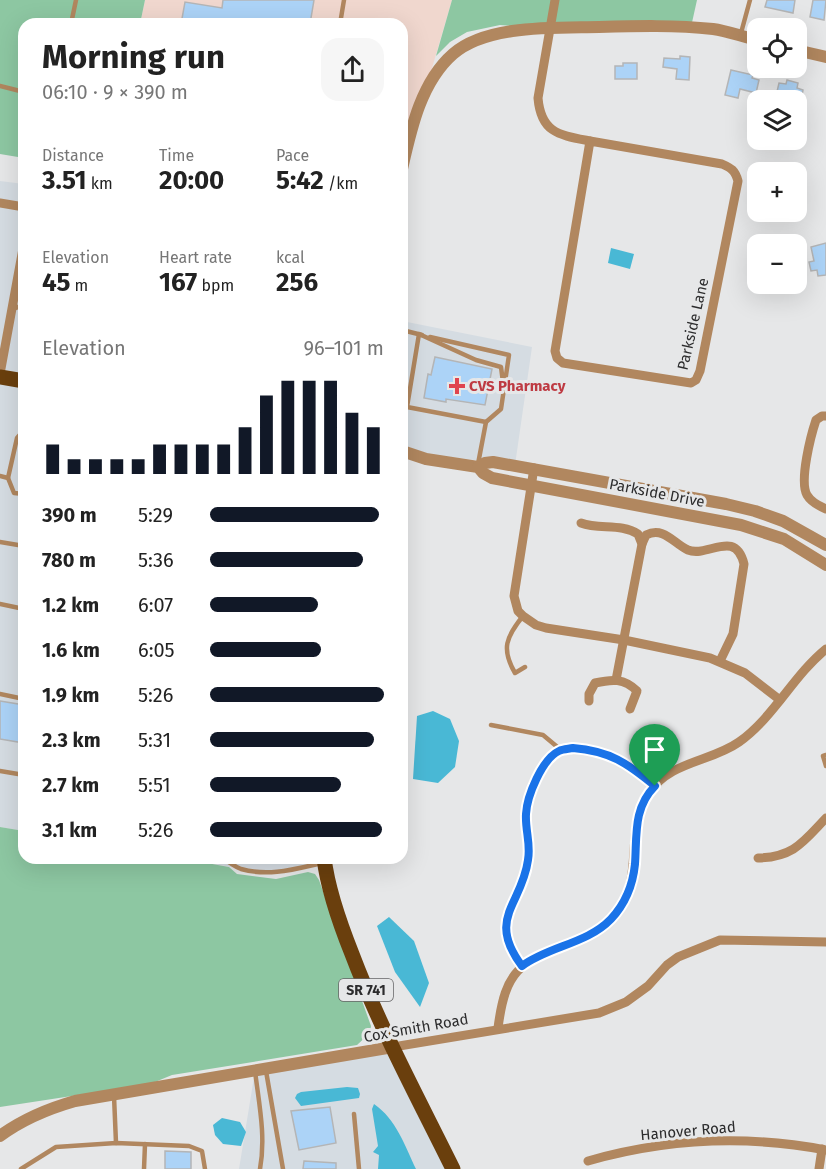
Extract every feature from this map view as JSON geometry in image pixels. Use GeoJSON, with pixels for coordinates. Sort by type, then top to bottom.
{"type":"FeatureCollection","features":[{"type":"Feature","properties":{"kind":"main road"},"geometry":{"type":"LineString","coordinates":[[0,375],[18,380]]}},
{"type":"Feature","properties":{"kind":"main road","name":"SR 741"},"geometry":{"type":"LineString","coordinates":[[326,864],[343,931],[361,979],[453,1169]]}},
{"type":"Feature","properties":{"kind":"street","name":"Parkside Lane"},"geometry":{"type":"LineString","coordinates":[[555,0],[538,98],[539,114],[544,123],[554,132],[590,141],[722,164],[732,168],[736,173],[738,181],[703,360],[696,380],[691,383],[563,363],[557,358],[555,351],[590,141]]}},
{"type":"Feature","properties":{"kind":"street"},"geometry":{"type":"LineString","coordinates":[[408,144],[426,91],[438,72],[455,52],[477,40],[498,34],[550,28],[668,25],[716,30],[747,38]]}},
{"type":"Feature","properties":{"kind":"street"},"geometry":{"type":"LineString","coordinates":[[807,53],[826,57]]}},
{"type":"Feature","properties":{"kind":"street"},"geometry":{"type":"LineString","coordinates":[[0,203],[18,206]]}},
{"type":"Feature","properties":{"kind":"street"},"geometry":{"type":"LineString","coordinates":[[0,375],[18,276]]}},
{"type":"Feature","properties":{"kind":"street"},"geometry":{"type":"LineString","coordinates":[[826,416],[816,420],[813,428],[804,489],[808,498],[826,509]]}},
{"type":"Feature","properties":{"kind":"street","name":"Parkside Drive"},"geometry":{"type":"LineString","coordinates":[[408,453],[426,459],[478,467],[492,478],[676,511],[763,531],[804,550],[826,565]]}},
{"type":"Feature","properties":{"kind":"street","name":"Parkside Drive"},"geometry":{"type":"LineString","coordinates":[[478,467],[485,462],[493,462],[534,468],[755,511],[783,521],[826,545]]}},
{"type":"Feature","properties":{"kind":"street"},"geometry":{"type":"LineString","coordinates":[[534,468],[514,596],[515,604],[523,616],[546,628],[688,652],[720,661],[745,673],[780,700]]}},
{"type":"Feature","properties":{"kind":"street"},"geometry":{"type":"LineString","coordinates":[[581,523],[598,528],[627,529],[638,534],[642,544]]}},
{"type":"Feature","properties":{"kind":"street"},"geometry":{"type":"LineString","coordinates":[[616,680],[642,544],[646,535],[655,533],[673,538],[689,551],[723,545],[731,547],[742,557],[744,564],[735,626],[720,661]]}},
{"type":"Feature","properties":{"kind":"street"},"geometry":{"type":"LineString","coordinates":[[498,1028],[508,983],[522,966],[533,958],[586,937],[599,929],[620,908],[632,880],[637,818],[643,803],[655,786],[675,770],[716,755],[737,743],[761,722],[806,668],[826,649]]}},
{"type":"Feature","properties":{"kind":"street"},"geometry":{"type":"LineString","coordinates":[[589,701],[589,694],[595,683],[616,680],[629,683],[637,691],[630,709]]}},
{"type":"Feature","properties":{"kind":"street"},"geometry":{"type":"LineString","coordinates":[[522,966],[511,950],[506,928],[508,913],[522,882],[529,858],[526,808],[542,771],[558,751],[588,749],[610,755],[624,762],[655,786]]}},
{"type":"Feature","properties":{"kind":"street"},"geometry":{"type":"LineString","coordinates":[[759,858],[774,858],[788,853],[826,818]]}},
{"type":"Feature","properties":{"kind":"street","name":"Cox Smith Road"},"geometry":{"type":"LineString","coordinates":[[0,1136],[45,1110],[114,1094],[260,1071],[498,1028],[599,1013],[617,1006],[648,986],[667,965],[678,957],[720,940],[826,942]]}},
{"type":"Feature","properties":{"kind":"street","name":"Hanover Road"},"geometry":{"type":"LineString","coordinates":[[588,1161],[647,1148],[722,1140],[751,1141],[824,1150]]}},
{"type":"Feature","properties":{"kind":"street"},"geometry":{"type":"LineString","coordinates":[[819,1169],[824,1150]]}},
{"type":"Feature","properties":{"kind":"lane"},"geometry":{"type":"LineString","coordinates":[[72,18],[76,0]]}},
{"type":"Feature","properties":{"kind":"lane"},"geometry":{"type":"LineString","coordinates":[[341,18],[344,0]]}},
{"type":"Feature","properties":{"kind":"lane"},"geometry":{"type":"LineString","coordinates":[[740,36],[750,0]]}},
{"type":"Feature","properties":{"kind":"lane"},"geometry":{"type":"LineString","coordinates":[[0,86],[18,90]]}},
{"type":"Feature","properties":{"kind":"lane"},"geometry":{"type":"LineString","coordinates":[[12,309],[18,307]]}},
{"type":"Feature","properties":{"kind":"lane"},"geometry":{"type":"LineString","coordinates":[[408,331],[509,355],[501,409],[486,422],[478,467]]}},
{"type":"Feature","properties":{"kind":"lane"},"geometry":{"type":"LineString","coordinates":[[419,334],[476,360],[501,367],[504,390]]}},
{"type":"Feature","properties":{"kind":"lane"},"geometry":{"type":"LineString","coordinates":[[408,401],[419,334]]}},
{"type":"Feature","properties":{"kind":"lane"},"geometry":{"type":"LineString","coordinates":[[408,407],[486,422]]}},
{"type":"Feature","properties":{"kind":"lane"},"geometry":{"type":"LineString","coordinates":[[17,438],[8,478],[14,493],[18,493]]}},
{"type":"Feature","properties":{"kind":"lane"},"geometry":{"type":"LineString","coordinates":[[0,476],[8,478]]}},
{"type":"Feature","properties":{"kind":"lane"},"geometry":{"type":"LineString","coordinates":[[676,511],[679,495]]}},
{"type":"Feature","properties":{"kind":"lane"},"geometry":{"type":"LineString","coordinates":[[0,542],[18,545]]}},
{"type":"Feature","properties":{"kind":"lane"},"geometry":{"type":"LineString","coordinates":[[0,604],[18,608]]}},
{"type":"Feature","properties":{"kind":"lane"},"geometry":{"type":"LineString","coordinates":[[523,616],[508,637],[507,650],[508,659],[515,673],[525,667]]}},
{"type":"Feature","properties":{"kind":"lane"},"geometry":{"type":"LineString","coordinates":[[0,694],[18,698]]}},
{"type":"Feature","properties":{"kind":"lane"},"geometry":{"type":"LineString","coordinates":[[491,725],[543,735],[561,750]]}},
{"type":"Feature","properties":{"kind":"lane"},"geometry":{"type":"LineString","coordinates":[[826,755],[823,756],[826,766]]}},
{"type":"Feature","properties":{"kind":"lane"},"geometry":{"type":"LineString","coordinates":[[0,771],[18,774]]}},
{"type":"Feature","properties":{"kind":"lane"},"geometry":{"type":"LineString","coordinates":[[232,864],[238,868],[272,874],[310,864]]}},
{"type":"Feature","properties":{"kind":"lane"},"geometry":{"type":"LineString","coordinates":[[260,1071],[263,1127],[260,1169]]}},
{"type":"Feature","properties":{"kind":"lane"},"geometry":{"type":"LineString","coordinates":[[260,1071],[283,1169]]}},
{"type":"Feature","properties":{"kind":"lane"},"geometry":{"type":"LineString","coordinates":[[114,1094],[116,1143]]}},
{"type":"Feature","properties":{"kind":"lane"},"geometry":{"type":"LineString","coordinates":[[354,1114],[359,1169]]}},
{"type":"Feature","properties":{"kind":"lane"},"geometry":{"type":"LineString","coordinates":[[24,1168],[56,1147],[116,1143],[189,1146],[202,1151],[205,1169]]}},
{"type":"Feature","properties":{"kind":"lane"},"geometry":{"type":"LineString","coordinates":[[144,1169],[145,1144]]}},
{"type":"Feature","properties":{"kind":"shaded area"},"geometry":{"type":"Polygon","coordinates":[[[145,0],[452,0],[408,150],[408,18],[141,18],[145,0]]]}},
{"type":"Feature","properties":{"kind":"shaded area"},"geometry":{"type":"Polygon","coordinates":[[[0,181],[18,183],[18,830],[0,827],[0,181]]]}},
{"type":"Feature","properties":{"kind":"shaded area"},"geometry":{"type":"Polygon","coordinates":[[[408,322],[532,347],[515,465],[408,452],[408,322]]]}},
{"type":"Feature","properties":{"kind":"shaded area"},"geometry":{"type":"Polygon","coordinates":[[[214,864],[320,864],[272,874],[214,864]]]}},
{"type":"Feature","properties":{"kind":"shaded area"},"geometry":{"type":"Polygon","coordinates":[[[393,1047],[453,1169],[239,1169],[255,1071],[393,1047]]]}},
{"type":"Feature","properties":{"kind":"green space"},"geometry":{"type":"Polygon","coordinates":[[[0,0],[145,0],[141,18],[18,18],[18,157],[0,154],[0,0]]]}},
{"type":"Feature","properties":{"kind":"green space"},"geometry":{"type":"Polygon","coordinates":[[[452,0],[697,0],[691,27],[550,29],[500,25],[467,32],[450,42],[436,56],[452,0]]]}},
{"type":"Feature","properties":{"kind":"green space"},"geometry":{"type":"Polygon","coordinates":[[[0,827],[18,830],[18,864],[212,864],[229,867],[237,874],[276,879],[308,872],[315,874],[371,1026],[370,1033],[357,1045],[172,1075],[150,1084],[0,1107],[0,827]]]}},
{"type":"Feature","properties":{"kind":"water"},"geometry":{"type":"Polygon","coordinates":[[[611,248],[634,254],[630,269],[608,263],[611,248]]]}},
{"type":"Feature","properties":{"kind":"water"},"geometry":{"type":"Polygon","coordinates":[[[433,711],[450,719],[459,741],[455,767],[438,783],[413,779],[417,716],[433,711]]]}},
{"type":"Feature","properties":{"kind":"water"},"geometry":{"type":"Polygon","coordinates":[[[389,917],[414,941],[429,983],[420,1007],[395,972],[377,926],[389,917]]]}},
{"type":"Feature","properties":{"kind":"water"},"geometry":{"type":"Polygon","coordinates":[[[358,1088],[359,1098],[301,1106],[295,1098],[301,1092],[358,1088]]]}},
{"type":"Feature","properties":{"kind":"water"},"geometry":{"type":"Polygon","coordinates":[[[374,1104],[394,1125],[416,1169],[378,1169],[379,1155],[373,1152],[378,1146],[372,1109],[374,1104]]]}},
{"type":"Feature","properties":{"kind":"water"},"geometry":{"type":"Polygon","coordinates":[[[222,1118],[240,1122],[246,1132],[241,1146],[223,1144],[215,1135],[213,1125],[222,1118]]]}},
{"type":"Feature","properties":{"kind":"building"},"geometry":{"type":"Polygon","coordinates":[[[223,0],[314,0],[311,18],[182,18],[185,2],[222,8],[223,0]]]}},
{"type":"Feature","properties":{"kind":"building"},"geometry":{"type":"Polygon","coordinates":[[[767,0],[795,0],[793,13],[765,7],[767,0]]]}},
{"type":"Feature","properties":{"kind":"building"},"geometry":{"type":"Polygon","coordinates":[[[813,0],[826,0],[824,20],[810,17],[813,0]]]}},
{"type":"Feature","properties":{"kind":"building"},"geometry":{"type":"Polygon","coordinates":[[[680,56],[690,57],[689,80],[676,79],[677,69],[663,67],[664,58],[680,59],[680,56]]]}},
{"type":"Feature","properties":{"kind":"building"},"geometry":{"type":"Polygon","coordinates":[[[623,63],[637,63],[637,79],[615,79],[615,66],[623,66],[623,63]]]}},
{"type":"Feature","properties":{"kind":"building"},"geometry":{"type":"Polygon","coordinates":[[[731,70],[747,74],[747,78],[759,80],[757,90],[740,89],[738,98],[725,95],[731,70]]]}},
{"type":"Feature","properties":{"kind":"building"},"geometry":{"type":"Polygon","coordinates":[[[787,80],[798,83],[797,88],[803,90],[777,90],[779,83],[786,84],[787,80]]]}},
{"type":"Feature","properties":{"kind":"building"},"geometry":{"type":"Polygon","coordinates":[[[826,243],[826,275],[818,276],[817,270],[811,271],[809,262],[814,261],[811,247],[826,243]]]}},
{"type":"Feature","properties":{"kind":"building","name":"CVS Pharmacy"},"geometry":{"type":"Polygon","coordinates":[[[435,357],[492,369],[485,405],[424,398],[428,374],[431,375],[435,357]]]}},
{"type":"Feature","properties":{"kind":"building"},"geometry":{"type":"Polygon","coordinates":[[[0,701],[18,704],[18,742],[0,739],[0,701]]]}},
{"type":"Feature","properties":{"kind":"building"},"geometry":{"type":"Polygon","coordinates":[[[330,1107],[336,1143],[299,1150],[291,1111],[330,1107]]]}},
{"type":"Feature","properties":{"kind":"building"},"geometry":{"type":"Polygon","coordinates":[[[165,1151],[191,1152],[191,1169],[165,1169],[165,1151]]]}},
{"type":"Feature","properties":{"kind":"building"},"geometry":{"type":"Polygon","coordinates":[[[304,1161],[336,1163],[336,1169],[303,1169],[304,1161]]]}},
{"type":"Feature","properties":{"kind":"place","name":"CVS Pharmacy"},"geometry":{"type":"Point","coordinates":[457,386]}},
{"type":"Feature","properties":{"kind":"route"},"geometry":{"type":"LineString","coordinates":[[565,749],[596,751],[624,762],[655,786],[643,803],[637,818],[634,843],[635,866],[627,894],[620,908],[599,929],[586,937],[533,958],[522,966],[508,943],[507,920],[527,867],[529,842],[526,808],[528,800],[534,785],[551,758],[558,751],[565,749]]}}]}
